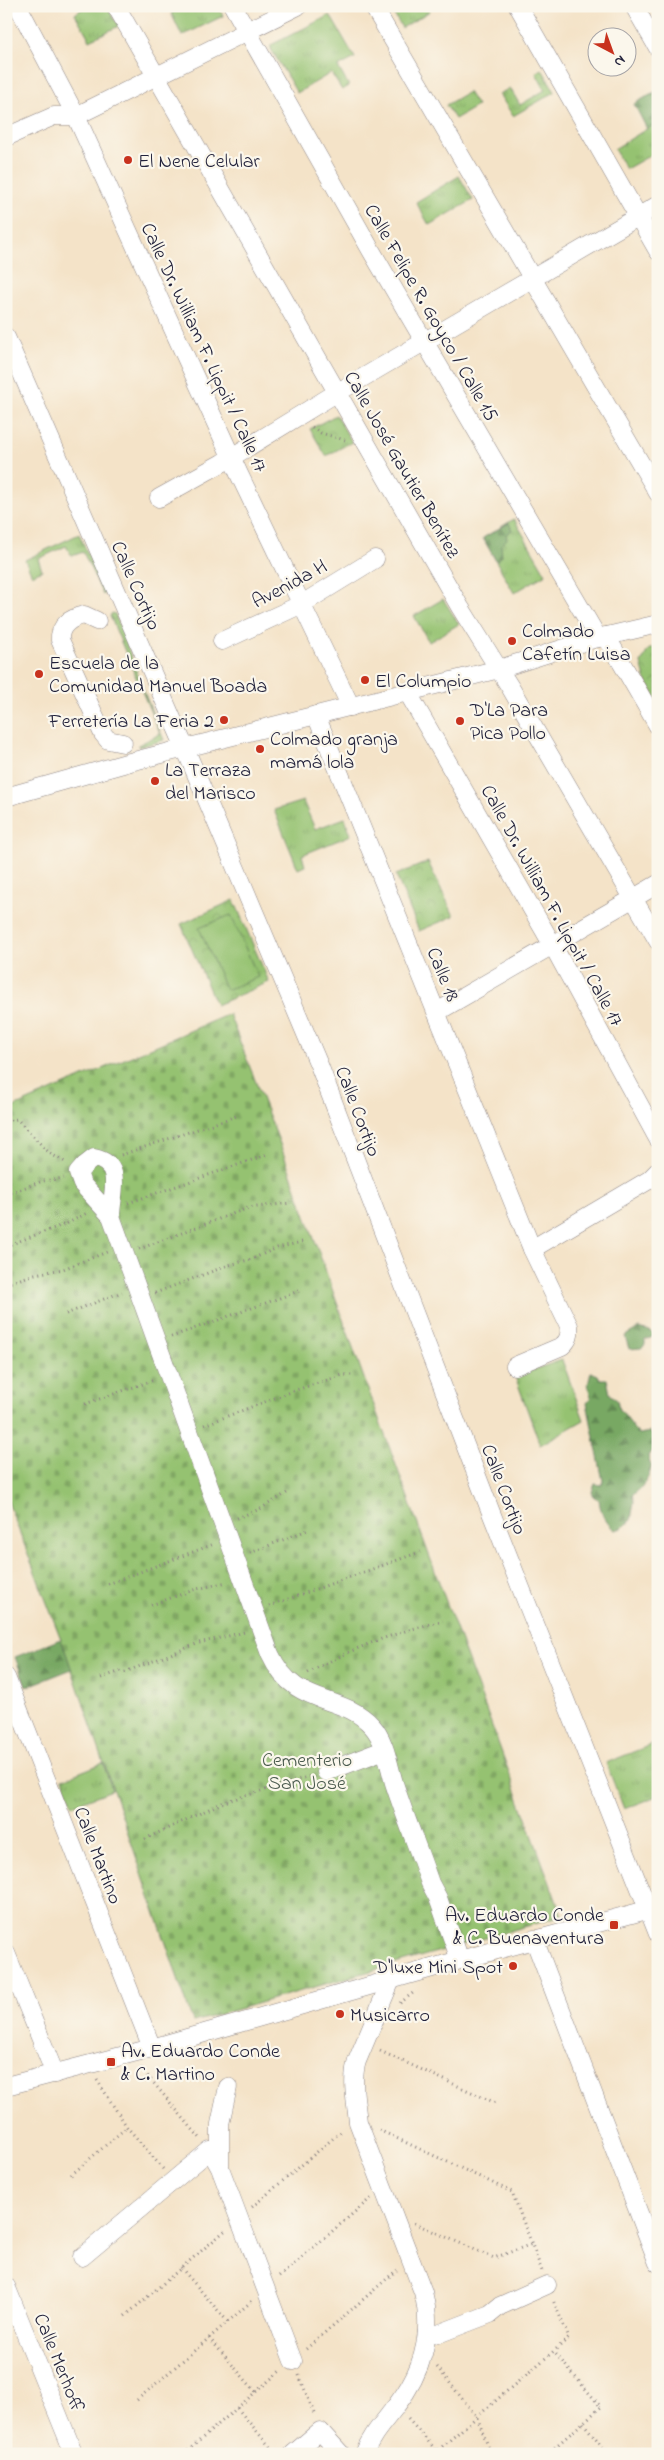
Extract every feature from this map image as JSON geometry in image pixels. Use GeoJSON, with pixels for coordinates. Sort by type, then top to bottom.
{"type":"FeatureCollection","features":[{"type":"Feature","properties":{"kind":"street","name":"Calle Dr. William F. Lippit / Calle 17"},"geometry":{"type":"LineString","coordinates":[[18,6],[76,116],[231,456],[351,707]]}},
{"type":"Feature","properties":{"kind":"street","name":"Calle José Gautier Benítez"},"geometry":{"type":"LineString","coordinates":[[116,6],[456,599],[500,669],[658,941]]}},
{"type":"Feature","properties":{"kind":"street","name":"Calle Felipe R. Goyco / Calle 15"},"geometry":{"type":"LineString","coordinates":[[233,6],[246,32],[424,341],[602,637],[658,726]]}},
{"type":"Feature","properties":{"kind":"street"},"geometry":{"type":"LineString","coordinates":[[6,137],[54,116],[76,116],[298,6]]}},
{"type":"Feature","properties":{"kind":"street"},"geometry":{"type":"LineString","coordinates":[[373,6],[658,493]]}},
{"type":"Feature","properties":{"kind":"street"},"geometry":{"type":"LineString","coordinates":[[518,6],[658,251]]}},
{"type":"Feature","properties":{"kind":"street"},"geometry":{"type":"LineString","coordinates":[[634,6],[658,48]]}},
{"type":"Feature","properties":{"kind":"street"},"geometry":{"type":"LineString","coordinates":[[158,498],[222,463],[424,341],[658,205]]}},
{"type":"Feature","properties":{"kind":"street","name":"Calle Cortijo"},"geometry":{"type":"LineString","coordinates":[[6,337],[185,748],[318,1065],[498,1532],[653,1908],[658,1934]]}},
{"type":"Feature","properties":{"kind":"street","name":"Avenida H"},"geometry":{"type":"LineString","coordinates":[[222,641],[302,604],[375,559]]}},
{"type":"Feature","properties":{"kind":"street"},"geometry":{"type":"LineString","coordinates":[[91,615],[72,619],[64,625],[60,640],[103,734],[108,740],[123,743]]}},
{"type":"Feature","properties":{"kind":"street"},"geometry":{"type":"LineString","coordinates":[[6,797],[185,748],[500,669],[602,637],[658,624]]}},
{"type":"Feature","properties":{"kind":"street","name":"Calle Dr. William F. Lippit / Calle 17"},"geometry":{"type":"LineString","coordinates":[[408,692],[552,944],[658,1139]]}},
{"type":"Feature","properties":{"kind":"street","name":"Calle 18"},"geometry":{"type":"LineString","coordinates":[[316,715],[532,1249],[569,1326],[570,1334],[562,1346],[516,1366]]}},
{"type":"Feature","properties":{"kind":"street"},"geometry":{"type":"LineString","coordinates":[[437,1012],[658,884]]}},
{"type":"Feature","properties":{"kind":"street"},"geometry":{"type":"LineString","coordinates":[[107,1210],[114,1176],[107,1162],[94,1158],[80,1174],[82,1184],[107,1210],[124,1252],[275,1665],[290,1683],[314,1697],[355,1713],[377,1732],[430,1883],[438,1898],[460,1960]]}},
{"type":"Feature","properties":{"kind":"street"},"geometry":{"type":"LineString","coordinates":[[532,1249],[648,1180],[658,1170]]}},
{"type":"Feature","properties":{"kind":"street","name":"Calle Martino"},"geometry":{"type":"LineString","coordinates":[[6,1677],[152,2048]]}},
{"type":"Feature","properties":{"kind":"street"},"geometry":{"type":"LineString","coordinates":[[326,1772],[384,1750]]}},
{"type":"Feature","properties":{"kind":"street"},"geometry":{"type":"LineString","coordinates":[[6,2086],[152,2048],[534,1939],[653,1908]]}},
{"type":"Feature","properties":{"kind":"street"},"geometry":{"type":"LineString","coordinates":[[534,1939],[658,2263]]}},
{"type":"Feature","properties":{"kind":"street"},"geometry":{"type":"LineString","coordinates":[[6,1953],[55,2074]]}},
{"type":"Feature","properties":{"kind":"street"},"geometry":{"type":"LineString","coordinates":[[364,2454],[371,2437],[408,2391],[417,2376],[427,2332],[427,2311],[422,2292],[358,2122],[355,2093],[357,2061],[391,1980]]}},
{"type":"Feature","properties":{"kind":"street"},"geometry":{"type":"LineString","coordinates":[[220,2168],[220,2124],[228,2087]]}},
{"type":"Feature","properties":{"kind":"street"},"geometry":{"type":"LineString","coordinates":[[82,2257],[210,2150],[220,2168],[293,2360]]}},
{"type":"Feature","properties":{"kind":"street"},"geometry":{"type":"LineString","coordinates":[[427,2332],[438,2334],[490,2314],[500,2306],[547,2285]]}},
{"type":"Feature","properties":{"kind":"street","name":"Calle Merhoff"},"geometry":{"type":"LineString","coordinates":[[6,2286],[74,2454]]}},
{"type":"Feature","properties":{"kind":"street"},"geometry":{"type":"LineString","coordinates":[[293,2454],[320,2431],[341,2454]]}},
{"type":"Feature","properties":{"kind":"path"},"geometry":{"type":"LineString","coordinates":[[312,426],[328,435],[351,440]]}},
{"type":"Feature","properties":{"kind":"path"},"geometry":{"type":"LineString","coordinates":[[107,1162],[236,1116]]}},
{"type":"Feature","properties":{"kind":"path"},"geometry":{"type":"LineString","coordinates":[[6,1117],[10,1120],[16,1119],[49,1153],[80,1174]]}},
{"type":"Feature","properties":{"kind":"path"},"geometry":{"type":"LineString","coordinates":[[6,1246],[266,1155]]}},
{"type":"Feature","properties":{"kind":"path"},"geometry":{"type":"LineString","coordinates":[[6,1194],[43,1181],[80,1174]]}},
{"type":"Feature","properties":{"kind":"path"},"geometry":{"type":"LineString","coordinates":[[6,1284],[35,1274],[63,1270],[124,1252],[248,1208],[291,1204]]}},
{"type":"Feature","properties":{"kind":"path"},"geometry":{"type":"LineString","coordinates":[[66,1314],[252,1259],[277,1248],[306,1241]]}},
{"type":"Feature","properties":{"kind":"path"},"geometry":{"type":"LineString","coordinates":[[157,1343],[299,1291]]}},
{"type":"Feature","properties":{"kind":"path"},"geometry":{"type":"LineString","coordinates":[[190,1432],[296,1390],[343,1375],[353,1375]]}},
{"type":"Feature","properties":{"kind":"path"},"geometry":{"type":"LineString","coordinates":[[85,1404],[132,1386],[169,1376]]}},
{"type":"Feature","properties":{"kind":"path"},"geometry":{"type":"LineString","coordinates":[[108,1584],[226,1531],[287,1493]]}},
{"type":"Feature","properties":{"kind":"path"},"geometry":{"type":"LineString","coordinates":[[236,1559],[310,1529]]}},
{"type":"Feature","properties":{"kind":"path"},"geometry":{"type":"LineString","coordinates":[[255,1612],[420,1552]]}},
{"type":"Feature","properties":{"kind":"path"},"geometry":{"type":"LineString","coordinates":[[151,1604],[193,1590],[242,1578]]}},
{"type":"Feature","properties":{"kind":"path"},"geometry":{"type":"LineString","coordinates":[[290,1683],[362,1646],[394,1634],[443,1621]]}},
{"type":"Feature","properties":{"kind":"path"},"geometry":{"type":"LineString","coordinates":[[101,1678],[121,1671],[125,1672],[198,1643],[260,1628]]}},
{"type":"Feature","properties":{"kind":"path"},"geometry":{"type":"LineString","coordinates":[[144,1839],[224,1802],[326,1772]]}},
{"type":"Feature","properties":{"kind":"path"},"geometry":{"type":"LineString","coordinates":[[395,2010],[415,1990]]}},
{"type":"Feature","properties":{"kind":"path"},"geometry":{"type":"LineString","coordinates":[[372,2048],[498,2104]]}},
{"type":"Feature","properties":{"kind":"path"},"geometry":{"type":"LineString","coordinates":[[139,2065],[210,2150]]}},
{"type":"Feature","properties":{"kind":"path"},"geometry":{"type":"LineString","coordinates":[[96,2078],[127,2126],[173,2181]]}},
{"type":"Feature","properties":{"kind":"path"},"geometry":{"type":"LineString","coordinates":[[125,2316],[350,2125]]}},
{"type":"Feature","properties":{"kind":"path"},"geometry":{"type":"LineString","coordinates":[[71,2175],[127,2126]]}},
{"type":"Feature","properties":{"kind":"path"},"geometry":{"type":"LineString","coordinates":[[372,2126],[512,2192],[569,2338],[438,2451],[403,2413]]}},
{"type":"Feature","properties":{"kind":"path"},"geometry":{"type":"LineString","coordinates":[[137,2400],[375,2194]]}},
{"type":"Feature","properties":{"kind":"path"},"geometry":{"type":"LineString","coordinates":[[406,2220],[494,2258],[532,2244]]}},
{"type":"Feature","properties":{"kind":"path"},"geometry":{"type":"LineString","coordinates":[[184,2454],[403,2265]]}},
{"type":"Feature","properties":{"kind":"path"},"geometry":{"type":"LineString","coordinates":[[181,2268],[228,2322]]}},
{"type":"Feature","properties":{"kind":"path"},"geometry":{"type":"LineString","coordinates":[[209,2338],[256,2392]]}},
{"type":"Feature","properties":{"kind":"path"},"geometry":{"type":"LineString","coordinates":[[547,2454],[601,2408],[554,2352]]}},
{"type":"Feature","properties":{"kind":"path"},"geometry":{"type":"LineString","coordinates":[[293,2360],[320,2431]]}},
{"type":"Feature","properties":{"kind":"path"},"geometry":{"type":"LineString","coordinates":[[433,2362],[476,2417],[491,2454]]}},
{"type":"Feature","properties":{"kind":"path"},"geometry":{"type":"LineString","coordinates":[[237,2408],[276,2454]]}},
{"type":"Feature","properties":{"kind":"path"},"geometry":{"type":"LineString","coordinates":[[583,2423],[609,2454]]}},
{"type":"Feature","properties":{"kind":"green space"},"geometry":{"type":"Polygon","coordinates":[[[86,6],[107,6],[114,19],[121,25],[90,40],[75,14],[86,6]]]}},
{"type":"Feature","properties":{"kind":"green space"},"geometry":{"type":"Polygon","coordinates":[[[179,6],[218,6],[223,16],[182,36],[171,13],[179,9],[179,6]]]}},
{"type":"Feature","properties":{"kind":"green space"},"geometry":{"type":"Polygon","coordinates":[[[389,6],[428,6],[430,11],[402,28],[389,6]]]}},
{"type":"Feature","properties":{"kind":"green space"},"geometry":{"type":"Polygon","coordinates":[[[330,15],[355,58],[338,67],[349,86],[342,90],[331,73],[297,93],[271,49],[271,45],[330,15]]]}},
{"type":"Feature","properties":{"kind":"green space"},"geometry":{"type":"Polygon","coordinates":[[[542,69],[555,92],[513,116],[499,94],[510,88],[520,105],[545,90],[536,73],[542,69]]]}},
{"type":"Feature","properties":{"kind":"green space"},"geometry":{"type":"Polygon","coordinates":[[[658,90],[658,122],[647,129],[634,104],[658,90]]]}},
{"type":"Feature","properties":{"kind":"green space"},"geometry":{"type":"Polygon","coordinates":[[[468,92],[477,106],[455,119],[446,105],[468,92]]]}},
{"type":"Feature","properties":{"kind":"green space"},"geometry":{"type":"Polygon","coordinates":[[[658,122],[658,151],[626,169],[614,149],[658,122]]]}},
{"type":"Feature","properties":{"kind":"green space"},"geometry":{"type":"Polygon","coordinates":[[[459,176],[473,200],[429,225],[416,202],[459,176]]]}},
{"type":"Feature","properties":{"kind":"green space"},"geometry":{"type":"Polygon","coordinates":[[[336,415],[352,442],[326,456],[310,429],[336,415]]]}},
{"type":"Feature","properties":{"kind":"green space"},"geometry":{"type":"Polygon","coordinates":[[[514,519],[546,574],[514,593],[483,538],[514,519]]]}},
{"type":"Feature","properties":{"kind":"green space"},"geometry":{"type":"Polygon","coordinates":[[[509,523],[512,530],[506,535],[507,539],[501,545],[502,556],[496,561],[483,538],[509,523]]]}},
{"type":"Feature","properties":{"kind":"green space"},"geometry":{"type":"Polygon","coordinates":[[[79,534],[105,592],[103,595],[83,552],[72,556],[66,546],[38,559],[42,570],[32,575],[25,560],[79,534]]]}},
{"type":"Feature","properties":{"kind":"green space"},"geometry":{"type":"Polygon","coordinates":[[[443,599],[459,624],[429,642],[414,616],[443,599]]]}},
{"type":"Feature","properties":{"kind":"green space"},"geometry":{"type":"Polygon","coordinates":[[[112,613],[115,614],[164,740],[139,747],[138,745],[160,734],[110,616],[112,613]]]}},
{"type":"Feature","properties":{"kind":"green space"},"geometry":{"type":"Polygon","coordinates":[[[658,645],[658,702],[645,678],[641,663],[648,650],[658,645]]]}},
{"type":"Feature","properties":{"kind":"green space"},"geometry":{"type":"Polygon","coordinates":[[[303,801],[315,829],[345,818],[351,835],[302,855],[305,866],[298,869],[274,810],[303,801]]]}},
{"type":"Feature","properties":{"kind":"green space"},"geometry":{"type":"Polygon","coordinates":[[[428,862],[454,916],[419,931],[396,875],[428,862]]]}},
{"type":"Feature","properties":{"kind":"green space"},"geometry":{"type":"Polygon","coordinates":[[[234,900],[269,982],[216,1005],[181,924],[234,900]]]}},
{"type":"Feature","properties":{"kind":"green space"},"geometry":{"type":"Polygon","coordinates":[[[231,915],[258,977],[226,990],[199,928],[231,915]]]}},
{"type":"Feature","properties":{"kind":"green space","name":"Cementerio San José"},"geometry":{"type":"Polygon","coordinates":[[[229,1014],[279,1141],[365,1381],[562,1916],[193,2022],[64,1647],[6,1497],[6,1103],[9,1109],[229,1014]]]}},
{"type":"Feature","properties":{"kind":"green space"},"geometry":{"type":"Polygon","coordinates":[[[639,1328],[650,1331],[655,1336],[645,1340],[645,1345],[641,1348],[629,1349],[625,1336],[639,1328]]]}},
{"type":"Feature","properties":{"kind":"green space"},"geometry":{"type":"Polygon","coordinates":[[[562,1360],[584,1420],[540,1445],[515,1376],[562,1360]]]}},
{"type":"Feature","properties":{"kind":"green space"},"geometry":{"type":"Polygon","coordinates":[[[591,1372],[598,1375],[600,1379],[607,1379],[610,1394],[617,1400],[619,1410],[623,1412],[633,1428],[639,1434],[650,1432],[654,1437],[654,1447],[648,1456],[651,1465],[650,1472],[641,1487],[632,1495],[634,1502],[631,1520],[622,1528],[615,1530],[606,1521],[599,1500],[594,1497],[592,1492],[595,1484],[601,1485],[603,1481],[587,1403],[591,1398],[588,1385],[591,1372]]]}},
{"type":"Feature","properties":{"kind":"green space"},"geometry":{"type":"Polygon","coordinates":[[[61,1639],[72,1669],[26,1687],[15,1657],[61,1639]]]}},
{"type":"Feature","properties":{"kind":"green space"},"geometry":{"type":"Polygon","coordinates":[[[658,1742],[658,1796],[624,1809],[606,1763],[658,1742]]]}},
{"type":"Feature","properties":{"kind":"green space"},"geometry":{"type":"Polygon","coordinates":[[[103,1763],[112,1790],[73,1805],[63,1779],[103,1763]]]}},
{"type":"Feature","properties":{"kind":"place","name":"El Nene Celular"},"geometry":{"type":"Point","coordinates":[128,160]}},
{"type":"Feature","properties":{"kind":"place","name":"Colmado Cafetín Luisa"},"geometry":{"type":"Point","coordinates":[512,641]}},
{"type":"Feature","properties":{"kind":"place","name":"Escuela de la Comunidad Manuel Boada"},"geometry":{"type":"Point","coordinates":[39,674]}},
{"type":"Feature","properties":{"kind":"place","name":"El Columpio"},"geometry":{"type":"Point","coordinates":[365,680]}},
{"type":"Feature","properties":{"kind":"place","name":"Ferretería La Feria 2"},"geometry":{"type":"Point","coordinates":[224,720]}},
{"type":"Feature","properties":{"kind":"place","name":"D'La Para Pica Pollo"},"geometry":{"type":"Point","coordinates":[460,721]}},
{"type":"Feature","properties":{"kind":"place","name":"Colmado granja mamá lola"},"geometry":{"type":"Point","coordinates":[260,749]}},
{"type":"Feature","properties":{"kind":"place","name":"La Terraza del Marisco"},"geometry":{"type":"Point","coordinates":[155,781]}},
{"type":"Feature","properties":{"kind":"place","name":"Av. Eduardo Conde & C. Buenaventura"},"geometry":{"type":"Point","coordinates":[614,1925]}},
{"type":"Feature","properties":{"kind":"place","name":"D'luxe Mini Spot"},"geometry":{"type":"Point","coordinates":[513,1966]}},
{"type":"Feature","properties":{"kind":"place","name":"Musicarro"},"geometry":{"type":"Point","coordinates":[340,2014]}},
{"type":"Feature","properties":{"kind":"place","name":"Av. Eduardo Conde & C. Martino"},"geometry":{"type":"Point","coordinates":[111,2062]}}]}
